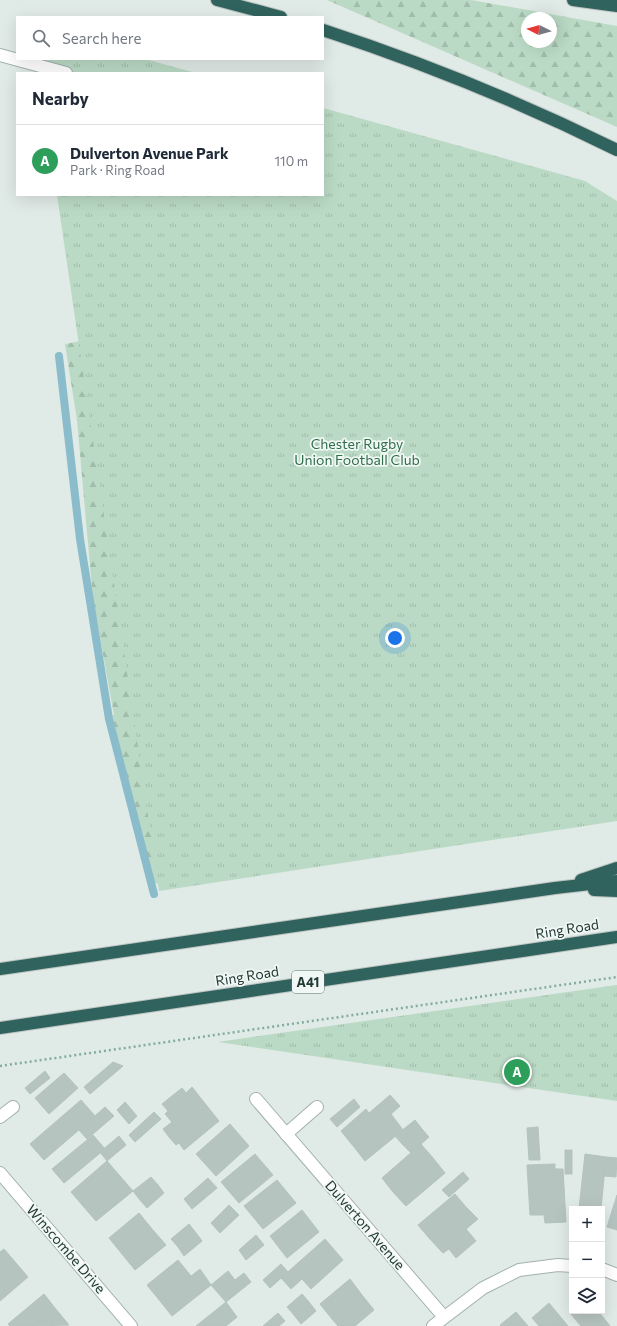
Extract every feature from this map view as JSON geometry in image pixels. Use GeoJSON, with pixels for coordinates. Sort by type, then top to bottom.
{"type":"FeatureCollection","features":[{"type":"Feature","properties":{"kind":"highway"},"geometry":{"type":"LineString","coordinates":[[217,0],[277,16]]}},
{"type":"Feature","properties":{"kind":"highway"},"geometry":{"type":"LineString","coordinates":[[573,0],[617,6]]}},
{"type":"Feature","properties":{"kind":"highway"},"geometry":{"type":"LineString","coordinates":[[324,30],[375,47],[466,81],[563,123],[617,150]]}},
{"type":"Feature","properties":{"kind":"highway"},"geometry":{"type":"LineString","coordinates":[[555,888],[617,868]]}},
{"type":"Feature","properties":{"kind":"highway"},"geometry":{"type":"LineString","coordinates":[[0,970],[555,888],[617,881]]}},
{"type":"Feature","properties":{"kind":"highway"},"geometry":{"type":"LineString","coordinates":[[555,888],[617,891]]}},
{"type":"Feature","properties":{"kind":"highway","name":"Ring Road"},"geometry":{"type":"LineString","coordinates":[[0,1028],[617,937]]}},
{"type":"Feature","properties":{"kind":"street"},"geometry":{"type":"LineString","coordinates":[[0,55],[16,59]]}},
{"type":"Feature","properties":{"kind":"street"},"geometry":{"type":"LineString","coordinates":[[18,60],[62,72]]}},
{"type":"Feature","properties":{"kind":"street","name":"Dulverton Avenue"},"geometry":{"type":"LineString","coordinates":[[256,1099],[444,1317]]}},
{"type":"Feature","properties":{"kind":"street"},"geometry":{"type":"LineString","coordinates":[[0,1117],[13,1107]]}},
{"type":"Feature","properties":{"kind":"street"},"geometry":{"type":"LineString","coordinates":[[286,1134],[317,1107]]}},
{"type":"Feature","properties":{"kind":"street","name":"Winscombe Drive"},"geometry":{"type":"LineString","coordinates":[[0,1173],[131,1326]]}},
{"type":"Feature","properties":{"kind":"street"},"geometry":{"type":"LineString","coordinates":[[433,1326],[483,1288],[519,1270],[558,1265],[569,1266]]}},
{"type":"Feature","properties":{"kind":"street"},"geometry":{"type":"LineString","coordinates":[[605,1270],[617,1275]]}},
{"type":"Feature","properties":{"kind":"path"},"geometry":{"type":"LineString","coordinates":[[0,1066],[617,977]]}},
{"type":"Feature","properties":{"kind":"green space"},"geometry":{"type":"Polygon","coordinates":[[[327,0],[471,0],[538,12],[521,12],[521,48],[557,48],[557,15],[617,26],[617,127],[327,0]]]}},
{"type":"Feature","properties":{"kind":"green space"},"geometry":{"type":"Polygon","coordinates":[[[38,60],[149,60],[192,72],[39,72],[38,60]]]}},
{"type":"Feature","properties":{"kind":"green space","name":"Chester Rugby Union Football Club"},"geometry":{"type":"Polygon","coordinates":[[[324,108],[585,181],[617,201],[617,821],[159,891],[57,196],[324,196],[324,108]]]}},
{"type":"Feature","properties":{"kind":"green space"},"geometry":{"type":"Polygon","coordinates":[[[92,339],[203,876],[153,884],[112,716],[114,715],[93,599],[77,420],[65,344],[92,339]]]}},
{"type":"Feature","properties":{"kind":"green space"},"geometry":{"type":"Polygon","coordinates":[[[617,985],[617,1101],[218,1042],[617,985]]]}},
{"type":"Feature","properties":{"kind":"building"},"geometry":{"type":"Polygon","coordinates":[[[113,1062],[123,1066],[90,1094],[84,1087],[113,1062]]]}},
{"type":"Feature","properties":{"kind":"building"},"geometry":{"type":"Polygon","coordinates":[[[45,1071],[50,1078],[30,1094],[25,1088],[45,1071]]]}},
{"type":"Feature","properties":{"kind":"building"},"geometry":{"type":"Polygon","coordinates":[[[64,1073],[78,1088],[49,1114],[35,1098],[64,1073]]]}},
{"type":"Feature","properties":{"kind":"building"},"geometry":{"type":"Polygon","coordinates":[[[192,1087],[207,1106],[169,1137],[163,1129],[172,1122],[165,1114],[168,1111],[162,1104],[182,1088],[186,1093],[192,1087]]]}},
{"type":"Feature","properties":{"kind":"building"},"geometry":{"type":"Polygon","coordinates":[[[390,1095],[400,1106],[354,1147],[341,1131],[366,1109],[369,1113],[390,1095]]]}},
{"type":"Feature","properties":{"kind":"building"},"geometry":{"type":"Polygon","coordinates":[[[354,1099],[360,1107],[337,1127],[330,1119],[354,1099]]]}},
{"type":"Feature","properties":{"kind":"building"},"geometry":{"type":"Polygon","coordinates":[[[81,1100],[95,1116],[44,1160],[30,1144],[81,1100]]]}},
{"type":"Feature","properties":{"kind":"building"},"geometry":{"type":"Polygon","coordinates":[[[125,1102],[137,1116],[129,1124],[117,1110],[125,1102]]]}},
{"type":"Feature","properties":{"kind":"building"},"geometry":{"type":"Polygon","coordinates":[[[207,1106],[219,1121],[184,1150],[179,1143],[176,1145],[169,1137],[207,1106]]]}},
{"type":"Feature","properties":{"kind":"building"},"geometry":{"type":"Polygon","coordinates":[[[105,1107],[114,1116],[87,1139],[79,1130],[105,1107]]]}},
{"type":"Feature","properties":{"kind":"building"},"geometry":{"type":"Polygon","coordinates":[[[154,1112],[161,1119],[135,1142],[129,1135],[154,1112]]]}},
{"type":"Feature","properties":{"kind":"building"},"geometry":{"type":"Polygon","coordinates":[[[391,1114],[403,1130],[365,1161],[354,1147],[391,1114]]]}},
{"type":"Feature","properties":{"kind":"building"},"geometry":{"type":"Polygon","coordinates":[[[415,1120],[422,1129],[403,1145],[395,1136],[415,1120]]]}},
{"type":"Feature","properties":{"kind":"building"},"geometry":{"type":"Polygon","coordinates":[[[230,1124],[249,1146],[216,1176],[196,1154],[230,1124]]]}},
{"type":"Feature","properties":{"kind":"building"},"geometry":{"type":"Polygon","coordinates":[[[538,1127],[540,1160],[529,1160],[527,1128],[538,1127]]]}},
{"type":"Feature","properties":{"kind":"building"},"geometry":{"type":"Polygon","coordinates":[[[422,1129],[429,1137],[411,1153],[403,1145],[422,1129]]]}},
{"type":"Feature","properties":{"kind":"building"},"geometry":{"type":"Polygon","coordinates":[[[93,1135],[105,1149],[64,1183],[52,1169],[93,1135]]]}},
{"type":"Feature","properties":{"kind":"building"},"geometry":{"type":"Polygon","coordinates":[[[119,1136],[126,1145],[107,1161],[100,1152],[119,1136]]]}},
{"type":"Feature","properties":{"kind":"building"},"geometry":{"type":"Polygon","coordinates":[[[421,1144],[433,1158],[393,1192],[382,1178],[421,1144]]]}},
{"type":"Feature","properties":{"kind":"building"},"geometry":{"type":"Polygon","coordinates":[[[565,1150],[572,1150],[572,1174],[565,1174],[565,1150]]]}},
{"type":"Feature","properties":{"kind":"building"},"geometry":{"type":"Polygon","coordinates":[[[255,1154],[273,1175],[239,1203],[221,1182],[255,1154]]]}},
{"type":"Feature","properties":{"kind":"building"},"geometry":{"type":"Polygon","coordinates":[[[585,1154],[606,1157],[601,1206],[579,1206],[585,1154]]]}},
{"type":"Feature","properties":{"kind":"building"},"geometry":{"type":"Polygon","coordinates":[[[606,1157],[617,1158],[616,1177],[604,1176],[606,1157]]]}},
{"type":"Feature","properties":{"kind":"building"},"geometry":{"type":"Polygon","coordinates":[[[433,1158],[445,1173],[406,1206],[393,1192],[433,1158]]]}},
{"type":"Feature","properties":{"kind":"building"},"geometry":{"type":"Polygon","coordinates":[[[107,1161],[119,1175],[83,1206],[71,1192],[107,1161]]]}},
{"type":"Feature","properties":{"kind":"building"},"geometry":{"type":"Polygon","coordinates":[[[555,1164],[555,1169],[563,1169],[566,1222],[545,1223],[544,1215],[530,1215],[527,1165],[555,1164]]]}},
{"type":"Feature","properties":{"kind":"building"},"geometry":{"type":"Polygon","coordinates":[[[463,1172],[469,1179],[449,1197],[442,1190],[463,1172]]]}},
{"type":"Feature","properties":{"kind":"building"},"geometry":{"type":"Polygon","coordinates":[[[119,1175],[133,1191],[96,1221],[83,1206],[119,1175]]]}},
{"type":"Feature","properties":{"kind":"building"},"geometry":{"type":"Polygon","coordinates":[[[151,1177],[158,1185],[140,1200],[133,1191],[151,1177]]]}},
{"type":"Feature","properties":{"kind":"building"},"geometry":{"type":"Polygon","coordinates":[[[208,1178],[217,1188],[192,1209],[184,1199],[208,1178]]]}},
{"type":"Feature","properties":{"kind":"building"},"geometry":{"type":"Polygon","coordinates":[[[277,1180],[296,1203],[263,1229],[244,1206],[277,1180]]]}},
{"type":"Feature","properties":{"kind":"building"},"geometry":{"type":"Polygon","coordinates":[[[158,1185],[164,1193],[147,1208],[140,1200],[158,1185]]]}},
{"type":"Feature","properties":{"kind":"building"},"geometry":{"type":"Polygon","coordinates":[[[455,1194],[466,1207],[429,1238],[418,1225],[455,1194]]]}},
{"type":"Feature","properties":{"kind":"building"},"geometry":{"type":"Polygon","coordinates":[[[617,1195],[617,1230],[607,1227],[617,1195]]]}},
{"type":"Feature","properties":{"kind":"building"},"geometry":{"type":"Polygon","coordinates":[[[229,1205],[239,1215],[220,1233],[211,1223],[229,1205]]]}},
{"type":"Feature","properties":{"kind":"building"},"geometry":{"type":"Polygon","coordinates":[[[466,1207],[478,1219],[466,1229],[476,1241],[456,1258],[449,1249],[443,1253],[429,1238],[466,1207]]]}},
{"type":"Feature","properties":{"kind":"building"},"geometry":{"type":"Polygon","coordinates":[[[302,1210],[319,1232],[287,1258],[270,1236],[302,1210]]]}},
{"type":"Feature","properties":{"kind":"building"},"geometry":{"type":"Polygon","coordinates":[[[139,1213],[152,1229],[122,1254],[109,1238],[139,1213]]]}},
{"type":"Feature","properties":{"kind":"building"},"geometry":{"type":"Polygon","coordinates":[[[189,1224],[196,1233],[178,1247],[171,1239],[189,1224]]]}},
{"type":"Feature","properties":{"kind":"building"},"geometry":{"type":"Polygon","coordinates":[[[152,1229],[166,1245],[135,1270],[122,1254],[152,1229]]]}},
{"type":"Feature","properties":{"kind":"building"},"geometry":{"type":"Polygon","coordinates":[[[196,1233],[202,1241],[184,1256],[178,1247],[196,1233]]]}},
{"type":"Feature","properties":{"kind":"building"},"geometry":{"type":"Polygon","coordinates":[[[256,1235],[264,1245],[246,1260],[239,1250],[256,1235]]]}},
{"type":"Feature","properties":{"kind":"building"},"geometry":{"type":"Polygon","coordinates":[[[325,1239],[343,1260],[311,1289],[302,1279],[291,1289],[281,1278],[325,1239]]]}},
{"type":"Feature","properties":{"kind":"building"},"geometry":{"type":"Polygon","coordinates":[[[4,1249],[16,1263],[0,1277],[0,1252],[4,1249]]]}},
{"type":"Feature","properties":{"kind":"building"},"geometry":{"type":"Polygon","coordinates":[[[178,1260],[191,1276],[160,1301],[147,1285],[178,1260]]]}},
{"type":"Feature","properties":{"kind":"building"},"geometry":{"type":"Polygon","coordinates":[[[16,1263],[28,1277],[0,1301],[0,1277],[16,1263]]]}},
{"type":"Feature","properties":{"kind":"building"},"geometry":{"type":"Polygon","coordinates":[[[281,1264],[288,1272],[270,1288],[263,1280],[281,1264]]]}},
{"type":"Feature","properties":{"kind":"building"},"geometry":{"type":"Polygon","coordinates":[[[200,1269],[211,1285],[172,1316],[160,1301],[200,1269]]]}},
{"type":"Feature","properties":{"kind":"building"},"geometry":{"type":"Polygon","coordinates":[[[228,1271],[235,1280],[218,1293],[211,1285],[228,1271]]]}},
{"type":"Feature","properties":{"kind":"building"},"geometry":{"type":"Polygon","coordinates":[[[244,1273],[251,1282],[226,1302],[218,1293],[244,1273]]]}},
{"type":"Feature","properties":{"kind":"building"},"geometry":{"type":"Polygon","coordinates":[[[350,1279],[362,1295],[332,1319],[320,1304],[350,1279]]]}},
{"type":"Feature","properties":{"kind":"building"},"geometry":{"type":"Polygon","coordinates":[[[44,1294],[55,1308],[34,1326],[10,1326],[8,1324],[44,1294]]]}},
{"type":"Feature","properties":{"kind":"building"},"geometry":{"type":"Polygon","coordinates":[[[302,1294],[309,1302],[294,1315],[287,1307],[302,1294]]]}},
{"type":"Feature","properties":{"kind":"building"},"geometry":{"type":"Polygon","coordinates":[[[362,1295],[374,1310],[355,1326],[338,1326],[332,1319],[362,1295]]]}},
{"type":"Feature","properties":{"kind":"building"},"geometry":{"type":"Polygon","coordinates":[[[226,1302],[237,1317],[226,1326],[196,1326],[226,1302]]]}},
{"type":"Feature","properties":{"kind":"building"},"geometry":{"type":"Polygon","coordinates":[[[309,1302],[316,1311],[301,1324],[294,1315],[309,1302]]]}},
{"type":"Feature","properties":{"kind":"building"},"geometry":{"type":"Polygon","coordinates":[[[549,1303],[568,1326],[539,1326],[532,1318],[549,1303]]]}},
{"type":"Feature","properties":{"kind":"building"},"geometry":{"type":"Polygon","coordinates":[[[55,1308],[69,1325],[34,1326],[55,1308]]]}},
{"type":"Feature","properties":{"kind":"building"},"geometry":{"type":"Polygon","coordinates":[[[516,1312],[528,1326],[500,1325],[516,1312]]]}},
{"type":"Feature","properties":{"kind":"building"},"geometry":{"type":"Polygon","coordinates":[[[278,1313],[285,1321],[279,1326],[263,1326],[278,1313]]]}},
{"type":"Feature","properties":{"kind":"building"},"geometry":{"type":"Polygon","coordinates":[[[571,1314],[600,1314],[610,1326],[581,1326],[571,1314]]]}},
{"type":"Feature","properties":{"kind":"waterway"},"geometry":{"type":"LineString","coordinates":[[59,356],[80,539],[109,719],[154,894]]}},
{"type":"Feature","properties":{"kind":"place","name":"Dulverton Avenue Park"},"geometry":{"type":"Point","coordinates":[517,1072]}}]}
